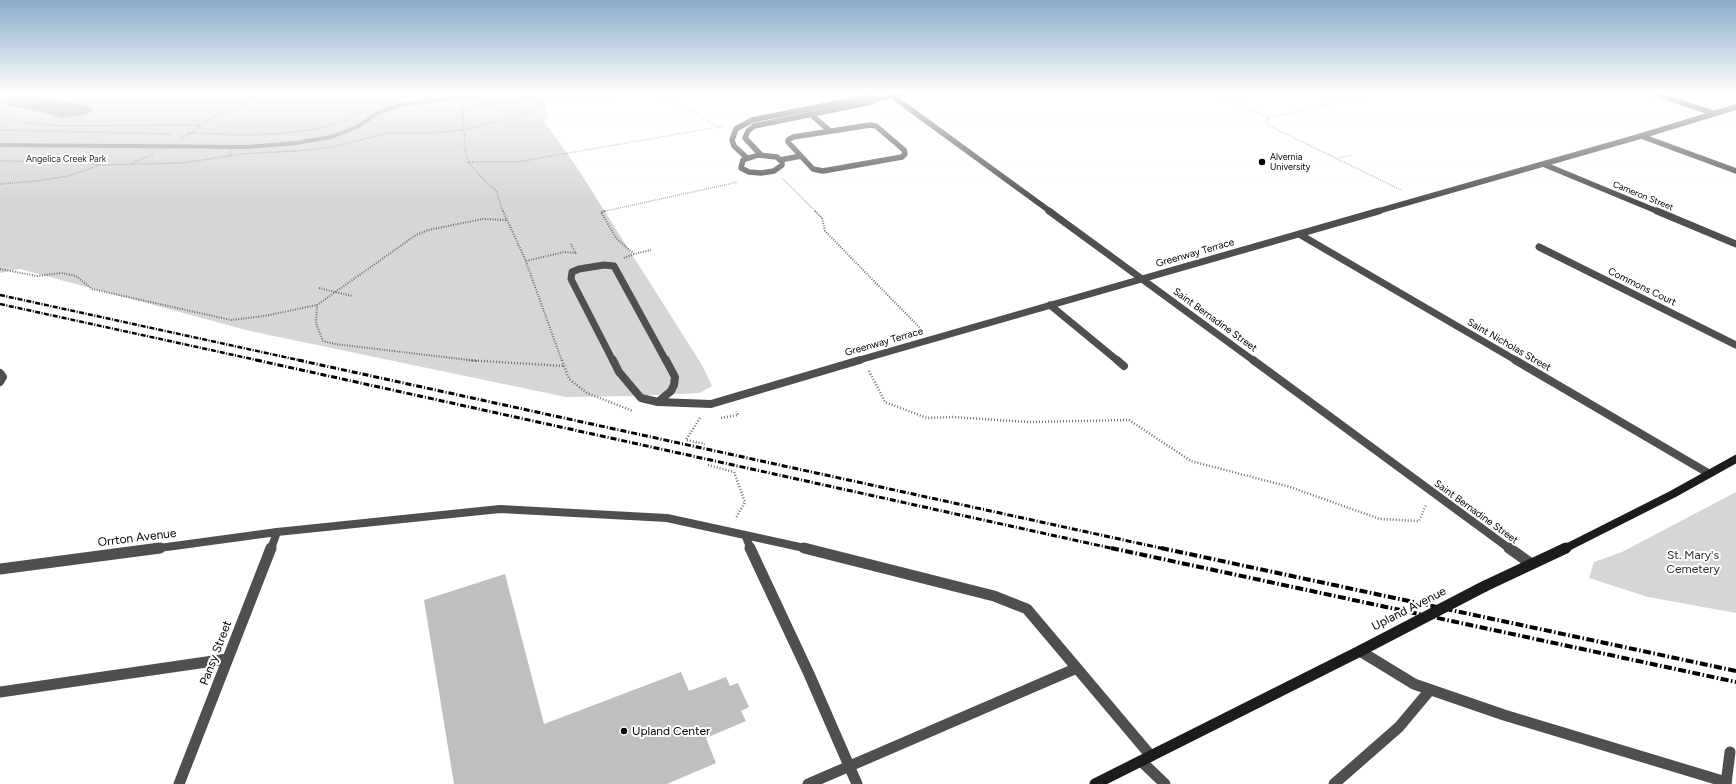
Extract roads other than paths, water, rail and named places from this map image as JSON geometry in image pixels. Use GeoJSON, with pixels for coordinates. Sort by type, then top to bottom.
{"type":"FeatureCollection","features":[{"type":"Feature","properties":{"kind":"street"},"geometry":{"type":"LineString","coordinates":[[737,130],[733,134],[732,140],[734,146],[747,158]]}},
{"type":"Feature","properties":{"kind":"street"},"geometry":{"type":"LineString","coordinates":[[750,130],[745,138],[761,155]]}},
{"type":"Feature","properties":{"kind":"street"},"geometry":{"type":"LineString","coordinates":[[839,130],[788,140],[788,142],[813,169],[823,171],[902,157],[905,154],[904,150],[880,130]]}},
{"type":"Feature","properties":{"kind":"street","name":"Saint Bernadine Street"},"geometry":{"type":"LineString","coordinates":[[937,130],[1530,564]]}},
{"type":"Feature","properties":{"kind":"street","name":"Greenway Terrace"},"geometry":{"type":"LineString","coordinates":[[658,402],[671,391],[674,385],[675,376],[617,270],[614,266],[604,264],[572,272],[571,279],[619,372],[641,398],[658,402],[711,404],[931,339],[1661,130]]}},
{"type":"Feature","properties":{"kind":"street"},"geometry":{"type":"LineString","coordinates":[[1641,136],[1736,171]]}},
{"type":"Feature","properties":{"kind":"street"},"geometry":{"type":"LineString","coordinates":[[780,160],[782,166],[774,171],[761,173],[744,170],[741,168],[741,163],[747,158],[761,155],[771,156],[780,160],[801,156]]}},
{"type":"Feature","properties":{"kind":"street","name":"Cameron Street"},"geometry":{"type":"LineString","coordinates":[[1543,164],[1736,244]]}},
{"type":"Feature","properties":{"kind":"street"},"geometry":{"type":"LineString","coordinates":[[1728,168],[1736,165]]}},
{"type":"Feature","properties":{"kind":"street","name":"Saint Nicholas Street"},"geometry":{"type":"LineString","coordinates":[[1298,234],[1708,473]]}},
{"type":"Feature","properties":{"kind":"street","name":"Commons Court"},"geometry":{"type":"LineString","coordinates":[[1539,247],[1736,345]]}},
{"type":"Feature","properties":{"kind":"street"},"geometry":{"type":"LineString","coordinates":[[1050,305],[1124,366]]}},
{"type":"Feature","properties":{"kind":"street"},"geometry":{"type":"LineString","coordinates":[[0,373],[2,377],[0,382]]}},
{"type":"Feature","properties":{"kind":"street","name":"Upland Avenue"},"geometry":{"type":"LineString","coordinates":[[1095,784],[1485,586],[1601,531],[1736,459]]}},
{"type":"Feature","properties":{"kind":"street","name":"Orrton Avenue"},"geometry":{"type":"LineString","coordinates":[[0,569],[277,532],[500,508],[667,518],[820,551],[1001,598],[1027,609],[1076,668],[1165,784]]}},
{"type":"Feature","properties":{"kind":"street","name":"Pansy Street"},"geometry":{"type":"LineString","coordinates":[[179,784],[277,532]]}},
{"type":"Feature","properties":{"kind":"street"},"geometry":{"type":"LineString","coordinates":[[745,535],[765,582],[809,674],[857,784]]}},
{"type":"Feature","properties":{"kind":"street"},"geometry":{"type":"LineString","coordinates":[[1360,650],[1414,684],[1430,690],[1504,715],[1726,783],[1730,752]]}},
{"type":"Feature","properties":{"kind":"street"},"geometry":{"type":"LineString","coordinates":[[0,692],[227,659]]}},
{"type":"Feature","properties":{"kind":"street"},"geometry":{"type":"LineString","coordinates":[[808,784],[1076,668]]}},
{"type":"Feature","properties":{"kind":"street"},"geometry":{"type":"LineString","coordinates":[[1334,784],[1399,727],[1430,690]]}},
{"type":"Feature","properties":{"kind":"waterway"},"geometry":{"type":"LineString","coordinates":[[0,145],[247,147],[296,143],[331,137],[350,130]]}},
{"type":"Feature","properties":{"kind":"railway"},"geometry":{"type":"LineString","coordinates":[[0,295],[303,361]]}},
{"type":"Feature","properties":{"kind":"railway"},"geometry":{"type":"LineString","coordinates":[[0,304],[261,361]]}},
{"type":"Feature","properties":{"kind":"railway"},"geometry":{"type":"LineString","coordinates":[[256,360],[1115,549]]}},
{"type":"Feature","properties":{"kind":"railway"},"geometry":{"type":"LineString","coordinates":[[298,360],[1165,549]]}},
{"type":"Feature","properties":{"kind":"railway"},"geometry":{"type":"LineString","coordinates":[[1111,548],[1736,682]]}},
{"type":"Feature","properties":{"kind":"railway"},"geometry":{"type":"LineString","coordinates":[[1161,548],[1736,671]]}},
{"type":"Feature","properties":{"kind":"place","name":"Alvernia University"},"geometry":{"type":"Point","coordinates":[1262,162]}},
{"type":"Feature","properties":{"kind":"place","name":"Upland Center"},"geometry":{"type":"Point","coordinates":[624,731]}},
{"type":"Feature","properties":{"kind":"park label","name":"Angelica Creek Park"},"geometry":{"type":"Point","coordinates":[66,159]}},
{"type":"Feature","properties":{"kind":"park label","name":"St. Mary's Cemetery"},"geometry":{"type":"Point","coordinates":[1693,562]}}]}
